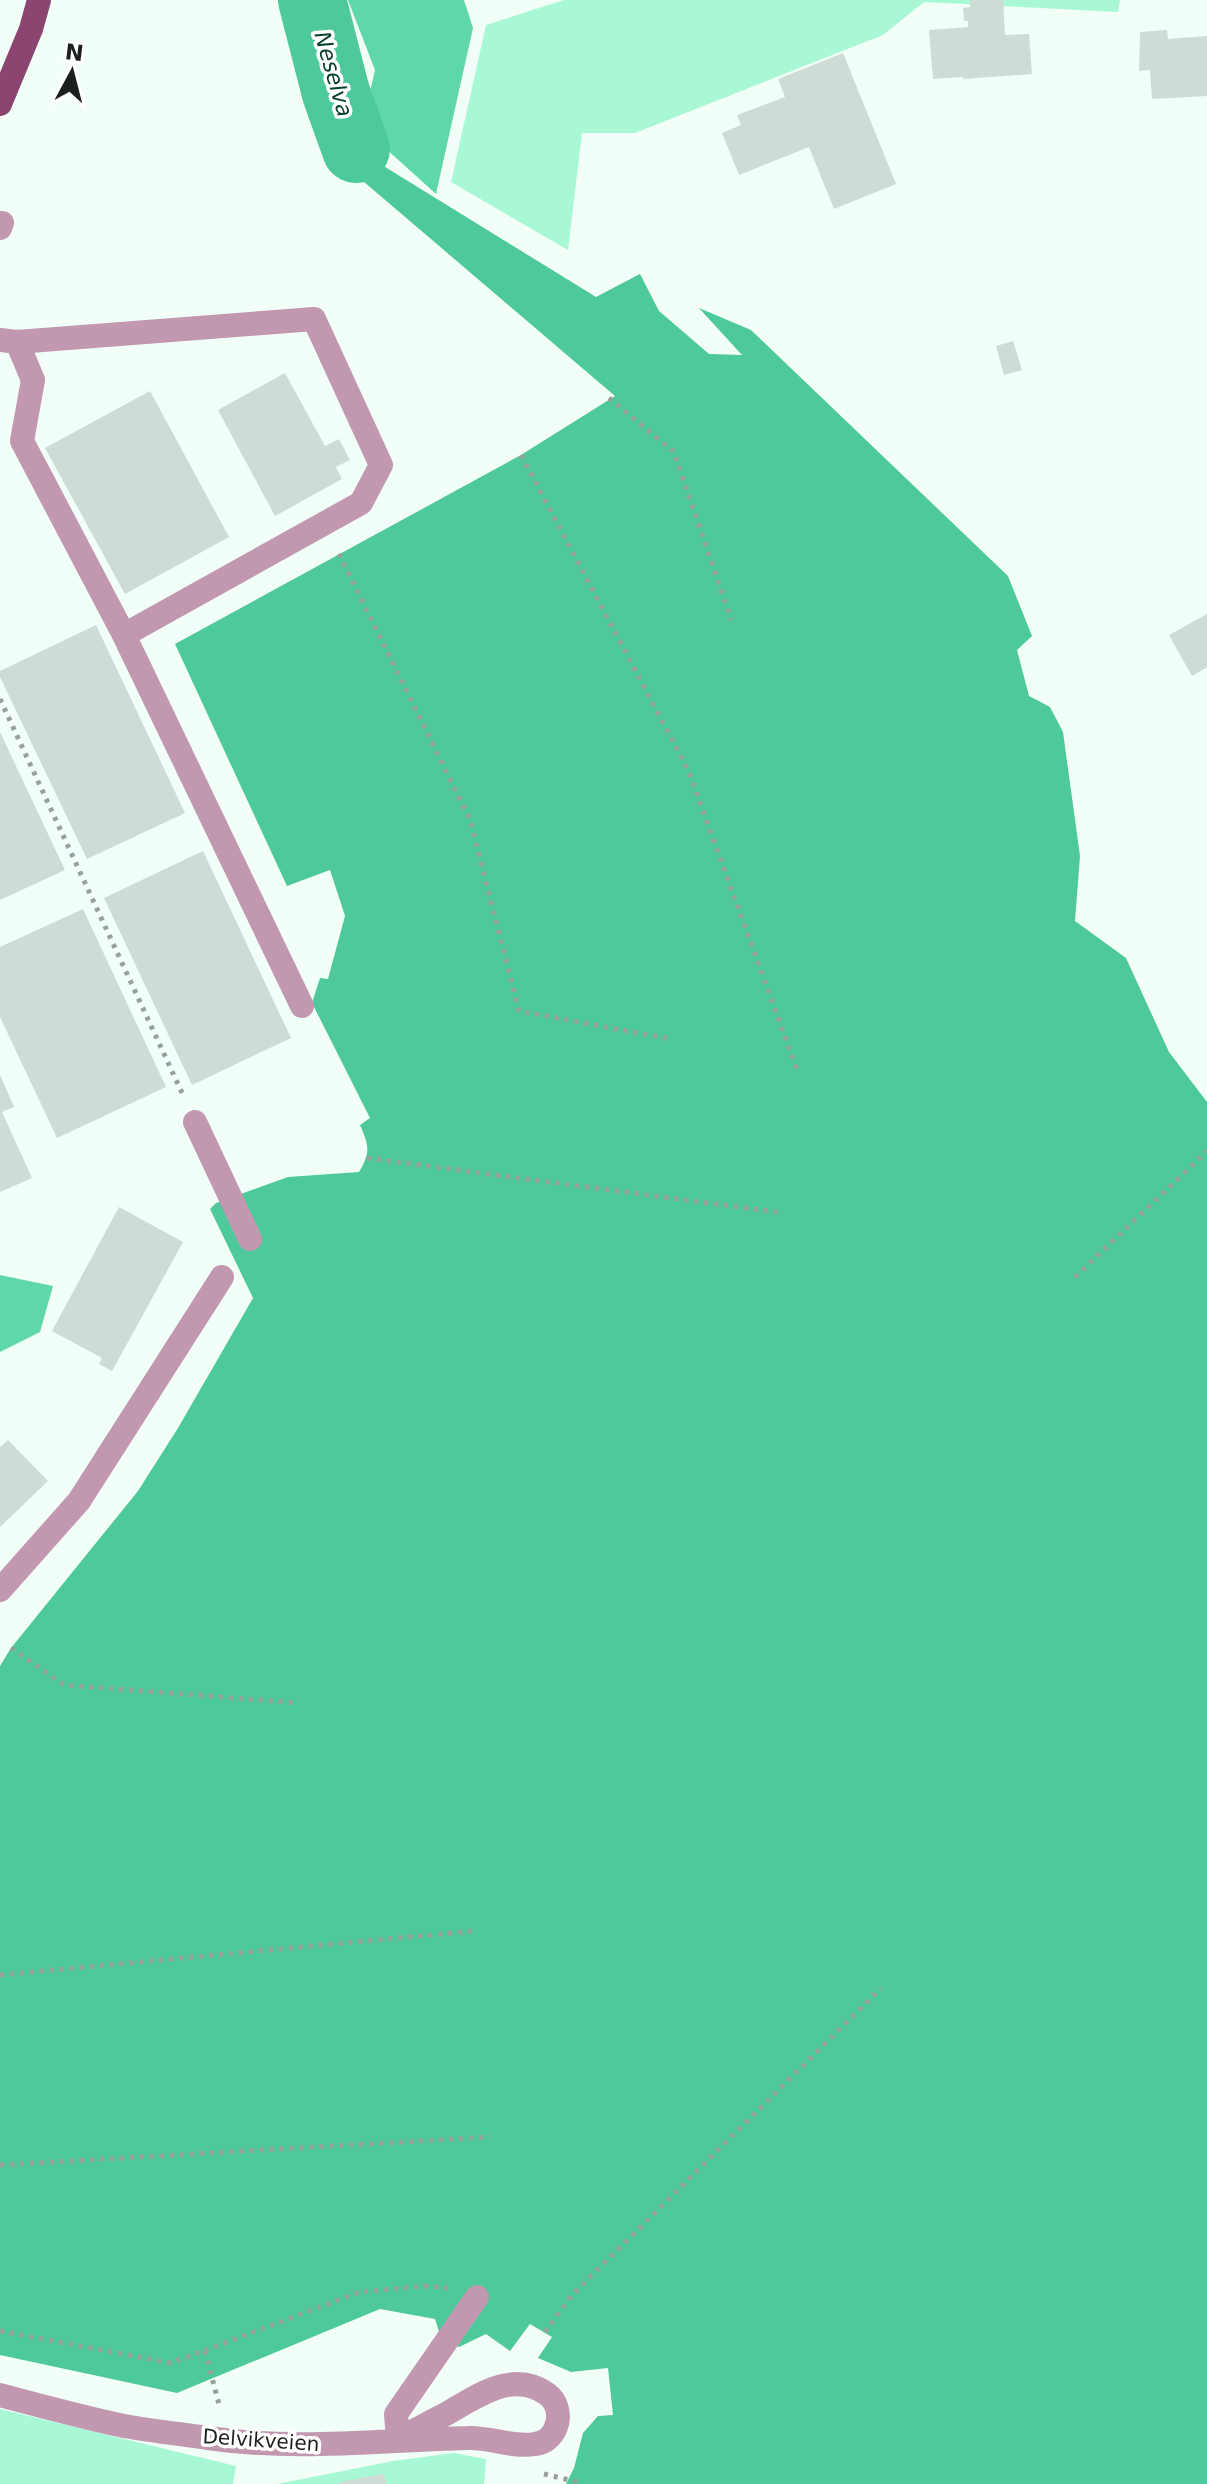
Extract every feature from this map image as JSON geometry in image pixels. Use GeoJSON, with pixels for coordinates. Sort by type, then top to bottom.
{"type":"FeatureCollection","features":[{"type":"Feature","properties":{"kind":"main road"},"geometry":{"type":"LineString","coordinates":[[0,104],[31,29],[39,0]]}},
{"type":"Feature","properties":{"kind":"street"},"geometry":{"type":"LineString","coordinates":[[124,635],[361,503],[381,465],[314,319],[9,341],[33,380],[22,441],[124,635],[302,1006]]}},
{"type":"Feature","properties":{"kind":"street"},"geometry":{"type":"LineString","coordinates":[[195,1122],[250,1239]]}},
{"type":"Feature","properties":{"kind":"street"},"geometry":{"type":"LineString","coordinates":[[0,1590],[79,1501],[222,1277]]}},
{"type":"Feature","properties":{"kind":"street"},"geometry":{"type":"LineString","coordinates":[[398,2439],[396,2414],[477,2297]]}},
{"type":"Feature","properties":{"kind":"street","name":"Delvikveien"},"geometry":{"type":"LineString","coordinates":[[0,2395],[125,2426],[272,2445],[314,2446],[398,2439],[480,2437],[537,2444],[550,2438],[558,2425],[558,2413],[546,2393],[520,2384],[504,2385],[484,2392],[398,2439]]}},
{"type":"Feature","properties":{"kind":"path"},"geometry":{"type":"LineString","coordinates":[[609,398],[674,452],[731,620]]}},
{"type":"Feature","properties":{"kind":"path"},"geometry":{"type":"LineString","coordinates":[[521,455],[688,770],[797,1070]]}},
{"type":"Feature","properties":{"kind":"path"},"geometry":{"type":"LineString","coordinates":[[339,554],[470,820],[519,1011],[671,1039]]}},
{"type":"Feature","properties":{"kind":"path"},"geometry":{"type":"LineString","coordinates":[[0,699],[195,1122]]}},
{"type":"Feature","properties":{"kind":"path"},"geometry":{"type":"LineString","coordinates":[[1075,1277],[1207,1151]]}},
{"type":"Feature","properties":{"kind":"path"},"geometry":{"type":"LineString","coordinates":[[367,1158],[784,1213]]}},
{"type":"Feature","properties":{"kind":"path"},"geometry":{"type":"LineString","coordinates":[[11,1648],[64,1685],[299,1703]]}},
{"type":"Feature","properties":{"kind":"path"},"geometry":{"type":"LineString","coordinates":[[0,1975],[474,1931]]}},
{"type":"Feature","properties":{"kind":"path"},"geometry":{"type":"LineString","coordinates":[[545,2332],[572,2295],[881,1988]]}},
{"type":"Feature","properties":{"kind":"path"},"geometry":{"type":"LineString","coordinates":[[0,2165],[490,2137]]}},
{"type":"Feature","properties":{"kind":"path"},"geometry":{"type":"LineString","coordinates":[[0,2331],[171,2363],[360,2292],[425,2286],[453,2288]]}},
{"type":"Feature","properties":{"kind":"path"},"geometry":{"type":"LineString","coordinates":[[205,2351],[217,2399]]}},
{"type":"Feature","properties":{"kind":"path"},"geometry":{"type":"LineString","coordinates":[[568,2480],[578,2482]]}},
{"type":"Feature","properties":{"kind":"shaded area"},"geometry":{"type":"Polygon","coordinates":[[[348,0],[464,0],[473,28],[436,194],[362,127],[375,70],[348,0]]]}},
{"type":"Feature","properties":{"kind":"shaded area"},"geometry":{"type":"Polygon","coordinates":[[[564,0],[1120,0],[1118,12],[924,2],[883,35],[635,133],[582,133],[568,250],[451,182],[486,25],[564,0]]]}},
{"type":"Feature","properties":{"kind":"shaded area"},"geometry":{"type":"Polygon","coordinates":[[[356,149],[596,297],[640,274],[659,311],[709,354],[742,355],[699,308],[751,330],[1008,576],[1032,636],[1017,650],[1029,696],[1050,707],[1063,732],[1080,856],[1075,921],[1126,958],[1169,1052],[1207,1102],[1207,2484],[566,2484],[574,2468],[583,2433],[598,2416],[613,2415],[608,2368],[571,2372],[538,2358],[552,2337],[530,2324],[510,2351],[486,2334],[459,2347],[441,2338],[435,2319],[380,2309],[177,2393],[0,2355],[0,1666],[11,1648],[138,1491],[253,1298],[210,1209],[216,1203],[288,1177],[359,1172],[367,1154],[360,1125],[370,1118],[312,1003],[320,978],[328,979],[345,916],[330,870],[287,886],[175,644],[521,455],[615,396],[343,164],[356,149]]]}},
{"type":"Feature","properties":{"kind":"shaded area"},"geometry":{"type":"Polygon","coordinates":[[[0,1275],[53,1286],[40,1332],[0,1352],[0,1275]]]}},
{"type":"Feature","properties":{"kind":"shaded area"},"geometry":{"type":"Polygon","coordinates":[[[0,2409],[236,2466],[233,2484],[0,2484],[0,2409]]]}},
{"type":"Feature","properties":{"kind":"shaded area"},"geometry":{"type":"Polygon","coordinates":[[[454,2453],[486,2459],[484,2484],[277,2484],[393,2461],[454,2453]]]}},
{"type":"Feature","properties":{"kind":"building"},"geometry":{"type":"Polygon","coordinates":[[[970,0],[1003,0],[1005,35],[1029,34],[1032,74],[933,79],[929,30],[968,27],[963,8],[970,7],[970,0]]]}},
{"type":"Feature","properties":{"kind":"building"},"geometry":{"type":"Polygon","coordinates":[[[1167,30],[1168,39],[1207,36],[1207,96],[1152,99],[1150,70],[1139,71],[1140,32],[1167,30]]]}},
{"type":"Feature","properties":{"kind":"building"},"geometry":{"type":"Polygon","coordinates":[[[843,53],[896,184],[834,209],[809,147],[739,175],[722,133],[741,125],[737,115],[785,97],[778,79],[843,53]]]}},
{"type":"Feature","properties":{"kind":"building"},"geometry":{"type":"Polygon","coordinates":[[[1013,341],[1022,370],[1004,375],[996,346],[1013,341]]]}},
{"type":"Feature","properties":{"kind":"building"},"geometry":{"type":"Polygon","coordinates":[[[285,373],[325,446],[339,439],[350,460],[336,467],[342,479],[275,516],[218,410],[285,373]]]}},
{"type":"Feature","properties":{"kind":"building"},"geometry":{"type":"Polygon","coordinates":[[[150,391],[229,537],[125,594],[45,448],[150,391]]]}},
{"type":"Feature","properties":{"kind":"building"},"geometry":{"type":"Polygon","coordinates":[[[1207,614],[1207,667],[1192,676],[1169,635],[1207,614]]]}},
{"type":"Feature","properties":{"kind":"building"},"geometry":{"type":"Polygon","coordinates":[[[96,625],[185,813],[87,859],[0,677],[0,671],[96,625]]]}},
{"type":"Feature","properties":{"kind":"building"},"geometry":{"type":"Polygon","coordinates":[[[0,732],[65,870],[0,900],[0,732]]]}},
{"type":"Feature","properties":{"kind":"building"},"geometry":{"type":"Polygon","coordinates":[[[203,851],[291,1038],[192,1085],[104,898],[203,851]]]}},
{"type":"Feature","properties":{"kind":"building"},"geometry":{"type":"Polygon","coordinates":[[[83,909],[166,1087],[57,1138],[0,1017],[0,947],[83,909]]]}},
{"type":"Feature","properties":{"kind":"building"},"geometry":{"type":"Polygon","coordinates":[[[0,1075],[14,1107],[2,1112],[32,1178],[0,1192],[0,1075]]]}},
{"type":"Feature","properties":{"kind":"building"},"geometry":{"type":"Polygon","coordinates":[[[119,1207],[183,1242],[112,1371],[99,1364],[102,1358],[52,1331],[119,1207]]]}},
{"type":"Feature","properties":{"kind":"building"},"geometry":{"type":"Polygon","coordinates":[[[8,1440],[48,1481],[0,1527],[0,1447],[8,1440]]]}},
{"type":"Feature","properties":{"kind":"building"},"geometry":{"type":"Polygon","coordinates":[[[384,2474],[386,2484],[339,2484],[339,2482],[384,2474]]]}},
{"type":"Feature","properties":{"kind":"waterway","name":"Neselva"},"geometry":{"type":"LineString","coordinates":[[312,0],[336,93],[356,149]]}}]}
